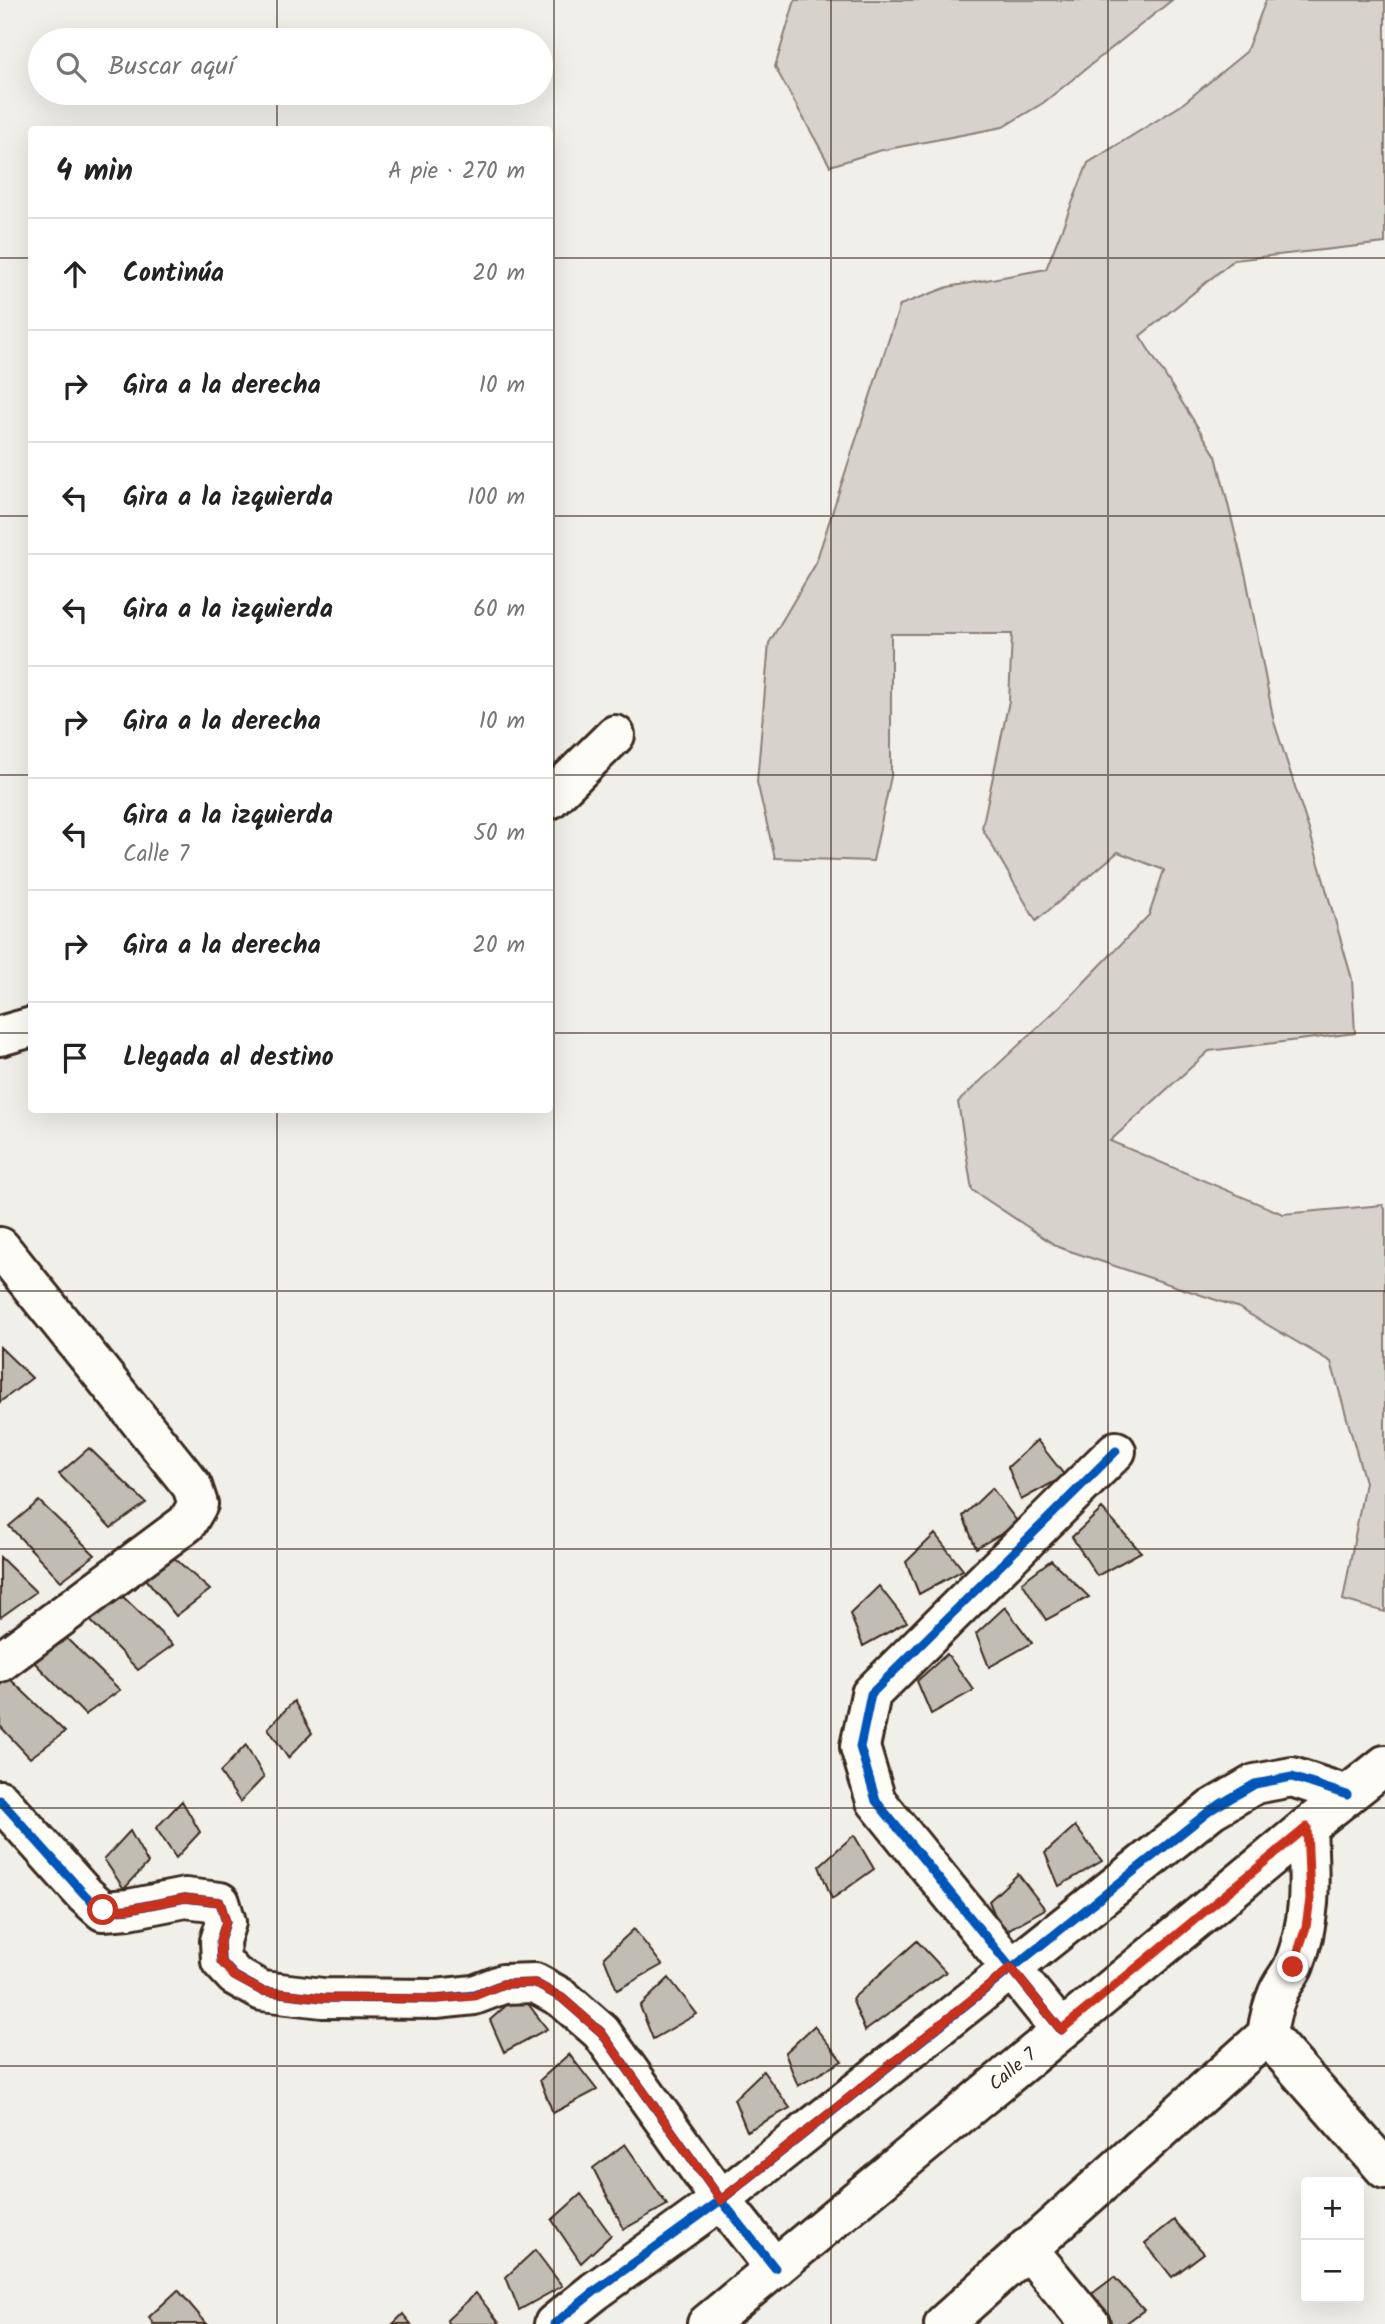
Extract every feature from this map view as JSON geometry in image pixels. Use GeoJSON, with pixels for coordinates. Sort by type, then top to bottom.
{"type":"FeatureCollection","features":[{"type":"Feature","properties":{"kind":"street"},"geometry":{"type":"LineString","coordinates":[[553,796],[615,735]]}},
{"type":"Feature","properties":{"kind":"street"},"geometry":{"type":"LineString","coordinates":[[0,1036],[28,1028]]}},
{"type":"Feature","properties":{"kind":"street"},"geometry":{"type":"LineString","coordinates":[[0,1662],[187,1523],[198,1504],[192,1486],[5,1265]]}},
{"type":"Feature","properties":{"kind":"street"},"geometry":{"type":"LineString","coordinates":[[1061,2030],[876,1801],[860,1747],[871,1693],[1116,1451]]}},
{"type":"Feature","properties":{"kind":"street","name":"Calle 7"},"geometry":{"type":"LineString","coordinates":[[707,2324],[1385,1765]]}},
{"type":"Feature","properties":{"kind":"street"},"geometry":{"type":"LineString","coordinates":[[554,2324],[721,2200],[1212,1809],[1255,1784],[1293,1777],[1347,1796]]}},
{"type":"Feature","properties":{"kind":"street"},"geometry":{"type":"LineString","coordinates":[[0,1800],[85,1895],[103,1910],[129,1909],[185,1898],[220,1902],[226,1922],[220,1941],[221,1961],[234,1976],[262,1991],[323,1998],[436,1999],[474,1996],[503,1984],[535,1983],[562,1998],[601,2032],[721,2200],[775,2268]]}},
{"type":"Feature","properties":{"kind":"street"},"geometry":{"type":"LineString","coordinates":[[944,2324],[1266,2035],[1275,2002],[1293,1967],[1306,1927],[1310,1899],[1307,1827]]}},
{"type":"Feature","properties":{"kind":"street"},"geometry":{"type":"LineString","coordinates":[[1266,2035],[1385,2168]]}},
{"type":"Feature","properties":{"kind":"street"},"geometry":{"type":"LineString","coordinates":[[1027,2248],[1090,2324]]}},
{"type":"Feature","properties":{"kind":"shaded area"},"geometry":{"type":"Polygon","coordinates":[[[795,0],[1172,0],[1043,103],[1003,127],[878,151],[830,166],[775,67],[795,0]]]}},
{"type":"Feature","properties":{"kind":"shaded area"},"geometry":{"type":"Polygon","coordinates":[[[1266,0],[1385,0],[1385,243],[1234,260],[1140,336],[1216,456],[1246,577],[1274,722],[1310,833],[1352,979],[1355,1033],[1209,1051],[1110,1141],[1283,1214],[1383,1205],[1385,1612],[1343,1600],[1365,1482],[1331,1362],[1237,1307],[1058,1247],[972,1190],[958,1102],[1070,997],[1149,915],[1164,870],[1118,852],[1036,921],[982,828],[1009,701],[1012,634],[891,634],[891,776],[873,861],[775,858],[757,782],[769,643],[815,565],[900,305],[948,287],[1046,269],[1088,163],[1180,106],[1246,52],[1266,0]]]}},
{"type":"Feature","properties":{"kind":"building"},"geometry":{"type":"Polygon","coordinates":[[[0,1347],[32,1378],[0,1402],[0,1347]]]}},
{"type":"Feature","properties":{"kind":"building"},"geometry":{"type":"Polygon","coordinates":[[[1037,1440],[1065,1476],[1021,1500],[1008,1467],[1037,1440]]]}},
{"type":"Feature","properties":{"kind":"building"},"geometry":{"type":"Polygon","coordinates":[[[89,1448],[146,1503],[111,1528],[59,1474],[89,1448]]]}},
{"type":"Feature","properties":{"kind":"building"},"geometry":{"type":"Polygon","coordinates":[[[992,1488],[1019,1524],[976,1548],[963,1516],[992,1488]]]}},
{"type":"Feature","properties":{"kind":"building"},"geometry":{"type":"Polygon","coordinates":[[[39,1501],[95,1555],[61,1581],[9,1526],[39,1501]]]}},
{"type":"Feature","properties":{"kind":"building"},"geometry":{"type":"Polygon","coordinates":[[[1102,1509],[1141,1552],[1097,1576],[1072,1537],[1102,1509]]]}},
{"type":"Feature","properties":{"kind":"building"},"geometry":{"type":"Polygon","coordinates":[[[935,1534],[963,1570],[919,1594],[906,1562],[935,1534]]]}},
{"type":"Feature","properties":{"kind":"building"},"geometry":{"type":"Polygon","coordinates":[[[171,1555],[210,1590],[176,1616],[146,1579],[171,1555]]]}},
{"type":"Feature","properties":{"kind":"building"},"geometry":{"type":"Polygon","coordinates":[[[0,1557],[36,1592],[1,1617],[0,1616],[0,1557]]]}},
{"type":"Feature","properties":{"kind":"building"},"geometry":{"type":"Polygon","coordinates":[[[1051,1560],[1089,1597],[1046,1620],[1022,1582],[1051,1560]]]}},
{"type":"Feature","properties":{"kind":"building"},"geometry":{"type":"Polygon","coordinates":[[[879,1586],[907,1622],[863,1646],[850,1614],[879,1586]]]}},
{"type":"Feature","properties":{"kind":"building"},"geometry":{"type":"Polygon","coordinates":[[[116,1590],[173,1645],[138,1670],[86,1616],[116,1590]]]}},
{"type":"Feature","properties":{"kind":"building"},"geometry":{"type":"Polygon","coordinates":[[[1005,1607],[1032,1643],[989,1667],[976,1634],[1005,1607]]]}},
{"type":"Feature","properties":{"kind":"building"},"geometry":{"type":"Polygon","coordinates":[[[63,1635],[120,1690],[85,1715],[33,1661],[63,1635]]]}},
{"type":"Feature","properties":{"kind":"building"},"geometry":{"type":"Polygon","coordinates":[[[947,1654],[974,1690],[931,1714],[917,1681],[947,1654]]]}},
{"type":"Feature","properties":{"kind":"building"},"geometry":{"type":"Polygon","coordinates":[[[9,1678],[65,1732],[30,1758],[0,1726],[0,1685],[9,1678]]]}},
{"type":"Feature","properties":{"kind":"building"},"geometry":{"type":"Polygon","coordinates":[[[294,1701],[312,1733],[288,1758],[268,1728],[294,1701]]]}},
{"type":"Feature","properties":{"kind":"building"},"geometry":{"type":"Polygon","coordinates":[[[246,1745],[264,1777],[240,1802],[220,1772],[246,1745]]]}},
{"type":"Feature","properties":{"kind":"building"},"geometry":{"type":"Polygon","coordinates":[[[182,1801],[200,1832],[176,1858],[156,1828],[182,1801]]]}},
{"type":"Feature","properties":{"kind":"building"},"geometry":{"type":"Polygon","coordinates":[[[1075,1826],[1102,1861],[1059,1886],[1045,1853],[1075,1826]]]}},
{"type":"Feature","properties":{"kind":"building"},"geometry":{"type":"Polygon","coordinates":[[[130,1831],[148,1863],[124,1889],[104,1859],[130,1831]]]}},
{"type":"Feature","properties":{"kind":"building"},"geometry":{"type":"Polygon","coordinates":[[[854,1835],[874,1869],[832,1899],[819,1866],[854,1835]]]}},
{"type":"Feature","properties":{"kind":"building"},"geometry":{"type":"Polygon","coordinates":[[[1018,1874],[1045,1909],[1002,1933],[989,1901],[1018,1874]]]}},
{"type":"Feature","properties":{"kind":"building"},"geometry":{"type":"Polygon","coordinates":[[[634,1929],[662,1965],[617,1990],[604,1957],[634,1929]]]}},
{"type":"Feature","properties":{"kind":"building"},"geometry":{"type":"Polygon","coordinates":[[[917,1941],[946,1972],[865,2031],[852,1999],[917,1941]]]}},
{"type":"Feature","properties":{"kind":"building"},"geometry":{"type":"Polygon","coordinates":[[[669,1978],[697,2014],[653,2039],[640,2006],[669,1978]]]}},
{"type":"Feature","properties":{"kind":"building"},"geometry":{"type":"Polygon","coordinates":[[[520,1993],[547,2029],[504,2052],[490,2020],[520,1993]]]}},
{"type":"Feature","properties":{"kind":"building"},"geometry":{"type":"Polygon","coordinates":[[[814,2026],[842,2061],[798,2086],[785,2053],[814,2026]]]}},
{"type":"Feature","properties":{"kind":"building"},"geometry":{"type":"Polygon","coordinates":[[[569,2054],[597,2090],[553,2113],[540,2080],[569,2054]]]}},
{"type":"Feature","properties":{"kind":"building"},"geometry":{"type":"Polygon","coordinates":[[[763,2071],[790,2108],[747,2131],[734,2099],[763,2071]]]}},
{"type":"Feature","properties":{"kind":"building"},"geometry":{"type":"Polygon","coordinates":[[[625,2144],[667,2205],[624,2229],[593,2168],[625,2144]]]}},
{"type":"Feature","properties":{"kind":"building"},"geometry":{"type":"Polygon","coordinates":[[[581,2194],[611,2235],[581,2263],[552,2220],[581,2194]]]}},
{"type":"Feature","properties":{"kind":"building"},"geometry":{"type":"Polygon","coordinates":[[[1174,2220],[1204,2253],[1172,2277],[1145,2243],[1174,2220]]]}},
{"type":"Feature","properties":{"kind":"building"},"geometry":{"type":"Polygon","coordinates":[[[535,2250],[562,2286],[519,2310],[506,2277],[535,2250]]]}},
{"type":"Feature","properties":{"kind":"building"},"geometry":{"type":"Polygon","coordinates":[[[1114,2277],[1144,2310],[1125,2324],[1104,2324],[1085,2299],[1114,2277]]]}},
{"type":"Feature","properties":{"kind":"building"},"geometry":{"type":"Polygon","coordinates":[[[178,2290],[207,2324],[153,2324],[149,2317],[178,2290]]]}},
{"type":"Feature","properties":{"kind":"building"},"geometry":{"type":"Polygon","coordinates":[[[476,2293],[500,2324],[448,2324],[447,2320],[476,2293]]]}},
{"type":"Feature","properties":{"kind":"building"},"geometry":{"type":"Polygon","coordinates":[[[403,2314],[411,2324],[393,2324],[403,2314]]]}},
{"type":"Feature","properties":{"kind":"cycle path"},"geometry":{"type":"LineString","coordinates":[[1061,2030],[876,1801],[860,1747],[871,1694],[1116,1451]]}},
{"type":"Feature","properties":{"kind":"cycle path"},"geometry":{"type":"LineString","coordinates":[[554,2324],[721,2200],[1212,1809],[1255,1784],[1292,1777],[1347,1795]]}},
{"type":"Feature","properties":{"kind":"cycle path"},"geometry":{"type":"LineString","coordinates":[[0,1800],[85,1895],[103,1911],[185,1898],[220,1902],[226,1922],[220,1941],[221,1961],[235,1976],[262,1991],[323,1998],[436,1999],[474,1995],[503,1984],[535,1983],[562,1998],[601,2032],[721,2200],[775,2268]]}},
{"type":"Feature","properties":{"kind":"route"},"geometry":{"type":"LineString","coordinates":[[103,1910],[129,1909],[185,1898],[220,1902],[226,1922],[220,1941],[221,1961],[234,1976],[262,1991],[323,1998],[436,1999],[474,1996],[503,1984],[535,1983],[562,1998],[601,2032],[721,2200],[1011,1968],[1061,2030],[1307,1827],[1310,1899],[1306,1927],[1293,1967]]}}]}
